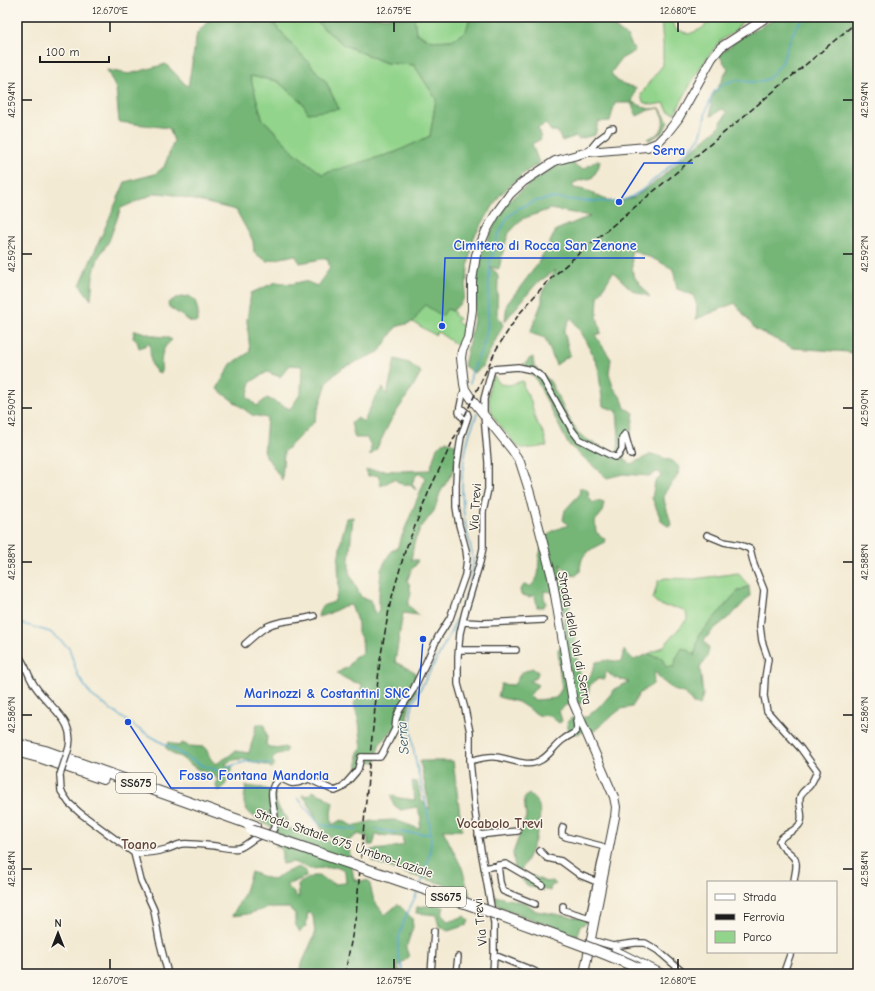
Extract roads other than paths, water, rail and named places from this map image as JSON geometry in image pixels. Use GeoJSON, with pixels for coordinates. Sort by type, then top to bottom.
{"type":"FeatureCollection","features":[{"type":"Feature","properties":{"kind":"highway","name":"Strada Statale 675 Umbro-Laziale"},"geometry":{"type":"LineString","coordinates":[[17,744],[45,751],[253,828],[660,974]]}},
{"type":"Feature","properties":{"kind":"highway","name":"Strada Statale 675 Umbro-Laziale"},"geometry":{"type":"LineString","coordinates":[[17,751],[253,828]]}},
{"type":"Feature","properties":{"kind":"highway","name":"Strada Statale 675 Umbro-Laziale"},"geometry":{"type":"LineString","coordinates":[[639,966],[650,974]]}},
{"type":"Feature","properties":{"kind":"street","name":"Strada della Val di Serra"},"geometry":{"type":"LineString","coordinates":[[592,919],[615,818],[616,807],[614,797],[573,702],[552,577],[530,493],[520,462],[466,389],[461,358],[462,351],[468,338],[472,310],[472,281],[476,255],[486,231],[510,194],[523,182],[555,161],[588,152],[647,146],[657,143],[667,133],[678,118],[712,58],[721,47],[767,17]]}},
{"type":"Feature","properties":{"kind":"street"},"geometry":{"type":"LineString","coordinates":[[588,152],[598,140],[613,128]]}},
{"type":"Feature","properties":{"kind":"street"},"geometry":{"type":"LineString","coordinates":[[484,415],[484,399],[492,369],[518,367],[532,370],[542,378],[572,430],[579,439],[614,457],[618,456],[622,449],[622,438],[625,434],[631,455]]}},
{"type":"Feature","properties":{"kind":"street"},"geometry":{"type":"LineString","coordinates":[[17,654],[22,660],[35,688],[65,722],[70,734],[70,746],[60,775],[61,791],[69,803],[80,813],[134,853],[142,854],[156,852],[182,844],[230,849],[239,848],[259,836],[269,834],[275,825],[272,791],[274,785],[279,779],[299,783],[309,779],[334,791],[342,788],[356,772],[361,757],[380,757],[395,728],[399,711],[413,690],[438,637],[450,618],[465,575],[467,558],[456,507],[457,464],[461,437],[466,420],[460,415],[459,412],[462,396],[466,389]]}},
{"type":"Feature","properties":{"kind":"street","name":"Via Trevi"},"geometry":{"type":"LineString","coordinates":[[484,415],[488,462],[488,490],[483,512],[483,548],[462,622],[460,633],[458,684],[470,732],[470,761],[478,835],[494,923],[493,974]]}},
{"type":"Feature","properties":{"kind":"street"},"geometry":{"type":"LineString","coordinates":[[707,535],[724,542],[740,544],[750,549],[754,565],[764,590],[760,626],[762,641],[768,659],[764,690],[767,711],[801,749],[817,771],[810,785],[799,798],[802,818],[800,825],[782,836],[779,841],[780,845],[794,857],[796,863],[794,881]]}},
{"type":"Feature","properties":{"kind":"street"},"geometry":{"type":"LineString","coordinates":[[245,644],[267,627],[314,616]]}},
{"type":"Feature","properties":{"kind":"street"},"geometry":{"type":"LineString","coordinates":[[462,622],[483,623],[543,620]]}},
{"type":"Feature","properties":{"kind":"street"},"geometry":{"type":"LineString","coordinates":[[459,650],[516,650]]}},
{"type":"Feature","properties":{"kind":"street"},"geometry":{"type":"LineString","coordinates":[[470,761],[494,757],[527,764],[541,760],[558,743],[576,732],[578,728],[576,721],[579,717]]}},
{"type":"Feature","properties":{"kind":"street","name":"Strada della Val di Serra"},"geometry":{"type":"LineString","coordinates":[[563,827],[562,835],[601,846],[604,849],[597,882],[591,940],[584,974]]}},
{"type":"Feature","properties":{"kind":"street"},"geometry":{"type":"LineString","coordinates":[[478,835],[518,831]]}},
{"type":"Feature","properties":{"kind":"street"},"geometry":{"type":"LineString","coordinates":[[540,851],[547,858],[561,861],[580,875],[597,882]]}},
{"type":"Feature","properties":{"kind":"street"},"geometry":{"type":"LineString","coordinates":[[134,853],[140,881],[154,910],[159,939],[168,974]]}},
{"type":"Feature","properties":{"kind":"street"},"geometry":{"type":"LineString","coordinates":[[484,868],[506,864],[542,885]]}},
{"type":"Feature","properties":{"kind":"street","name":"Via Trevi"},"geometry":{"type":"LineString","coordinates":[[498,865],[502,891],[535,904]]}},
{"type":"Feature","properties":{"kind":"street"},"geometry":{"type":"LineString","coordinates":[[563,906],[563,910],[592,919]]}},
{"type":"Feature","properties":{"kind":"street"},"geometry":{"type":"LineString","coordinates":[[431,974],[434,931]]}},
{"type":"Feature","properties":{"kind":"street"},"geometry":{"type":"LineString","coordinates":[[591,940],[613,946],[635,943],[645,944],[657,950],[685,974]]}},
{"type":"Feature","properties":{"kind":"street"},"geometry":{"type":"LineString","coordinates":[[786,974],[791,953]]}},
{"type":"Feature","properties":{"kind":"street"},"geometry":{"type":"LineString","coordinates":[[494,955],[538,974]]}},
{"type":"Feature","properties":{"kind":"street"},"geometry":{"type":"LineString","coordinates":[[456,974],[458,957]]}},
{"type":"Feature","properties":{"kind":"waterway","name":"Serra"},"geometry":{"type":"LineString","coordinates":[[470,383],[471,375],[483,346],[487,331],[490,262],[498,235],[508,217],[519,208],[535,201],[552,198],[619,202],[641,191],[692,147],[700,137],[706,111],[713,93],[719,87],[736,80],[758,82],[768,79],[782,63],[790,39],[796,27],[804,17]]}},
{"type":"Feature","properties":{"kind":"waterway","name":"Serra"},"geometry":{"type":"LineString","coordinates":[[421,884],[428,860],[431,836],[428,812],[414,751],[411,712],[418,693],[455,622],[465,599],[472,574],[473,561],[464,518],[462,478],[470,433],[477,413]]}},
{"type":"Feature","properties":{"kind":"waterway"},"geometry":{"type":"LineString","coordinates":[[20,623],[50,632],[69,648],[78,676],[91,695],[140,730],[201,765],[219,771],[248,761],[270,764]]}},
{"type":"Feature","properties":{"kind":"waterway"},"geometry":{"type":"LineString","coordinates":[[298,798],[319,824],[357,830]]}},
{"type":"Feature","properties":{"kind":"waterway"},"geometry":{"type":"LineString","coordinates":[[374,829],[392,832],[430,834]]}},
{"type":"Feature","properties":{"kind":"waterway","name":"Serra"},"geometry":{"type":"LineString","coordinates":[[404,974],[398,953],[399,937],[404,921],[418,891]]}},
{"type":"Feature","properties":{"kind":"railway"},"geometry":{"type":"LineString","coordinates":[[345,974],[356,915],[380,660],[390,604],[405,551],[429,491],[497,348],[519,314],[546,283],[576,256],[858,21]]}},
{"type":"Feature","properties":{"kind":"place","name":"Serra"},"geometry":{"type":"Point","coordinates":[619,202]}},
{"type":"Feature","properties":{"kind":"place","name":"Cimitero di Rocca San Zenone"},"geometry":{"type":"Point","coordinates":[442,326]}},
{"type":"Feature","properties":{"kind":"place","name":"Marinozzi & Costantini SNC"},"geometry":{"type":"Point","coordinates":[423,639]}},
{"type":"Feature","properties":{"kind":"place","name":"Fosso Fontana Mandorla"},"geometry":{"type":"Point","coordinates":[128,722]}},
{"type":"Feature","properties":{"kind":"district","name":"Vocabolo Trevi"},"geometry":{"type":"Point","coordinates":[500,823]}},
{"type":"Feature","properties":{"kind":"district","name":"Toano"},"geometry":{"type":"Point","coordinates":[139,844]}}]}
